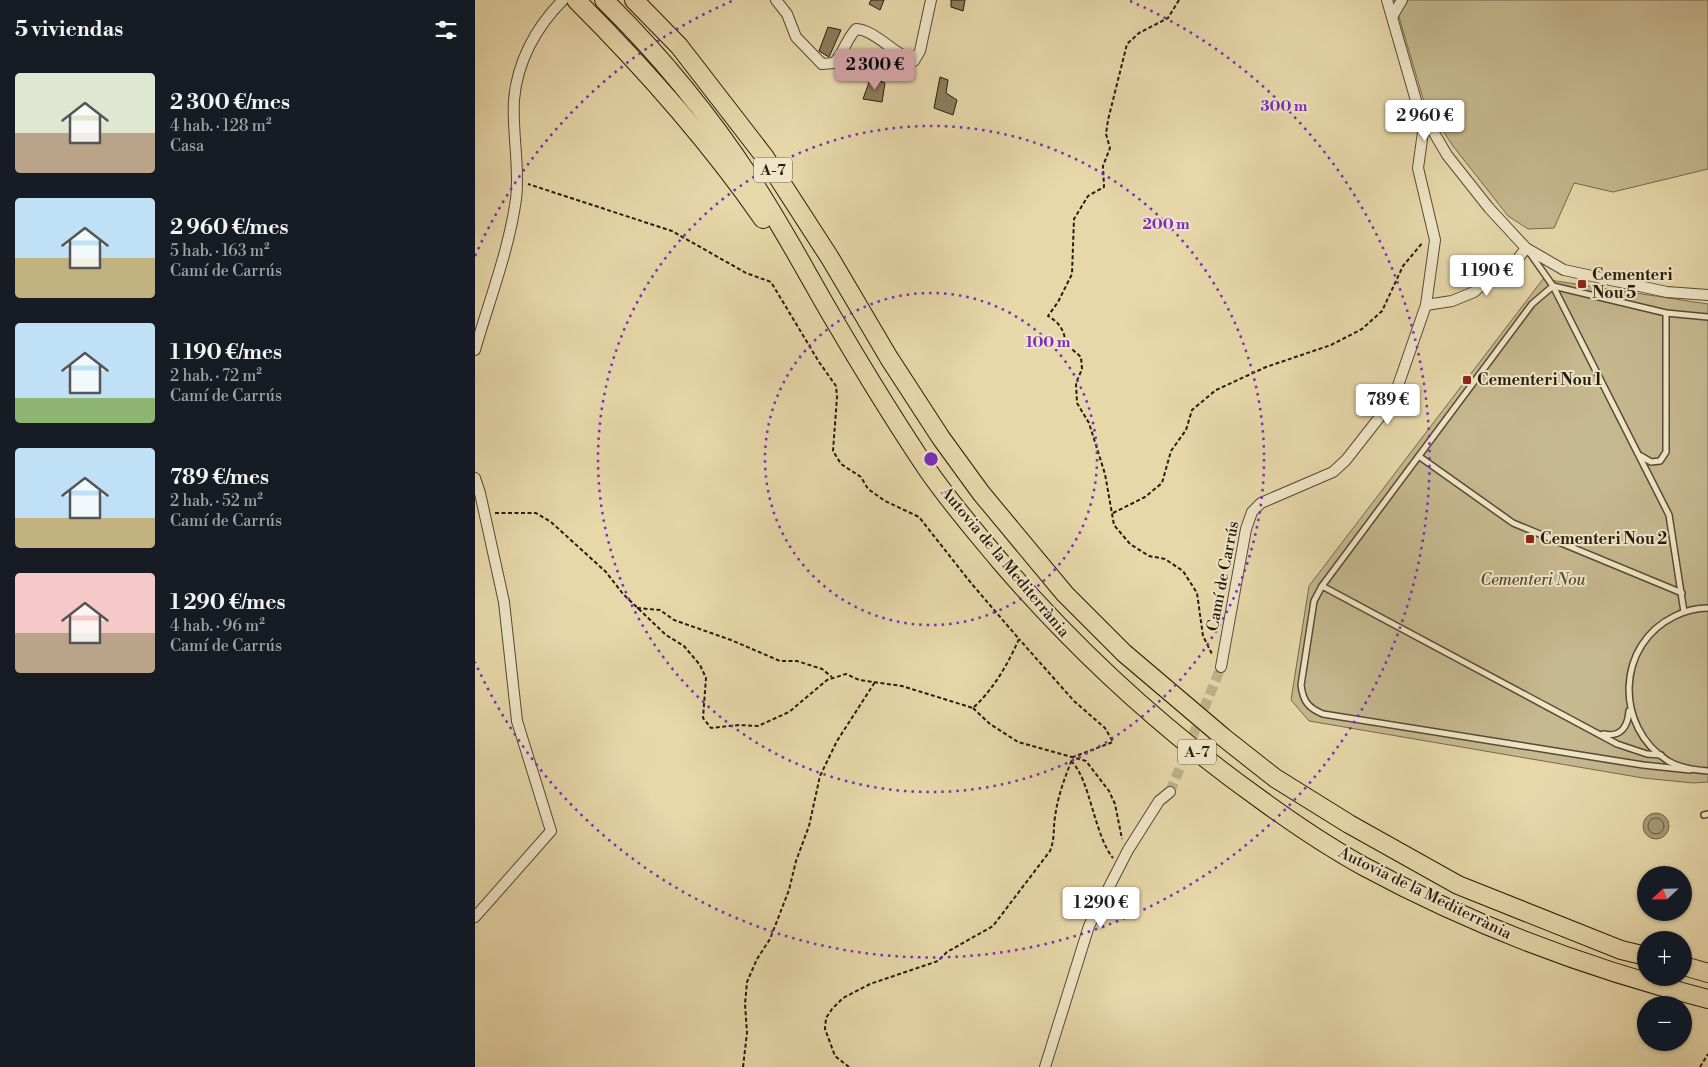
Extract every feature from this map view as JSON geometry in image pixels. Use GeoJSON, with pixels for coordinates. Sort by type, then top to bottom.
{"type":"FeatureCollection","features":[{"type":"Feature","properties":{"kind":"highway"},"geometry":{"type":"LineString","coordinates":[[576,0],[632,58],[695,130],[743,190],[832,317]]}},
{"type":"Feature","properties":{"kind":"highway","name":"Autovia de la Mediterrània"},"geometry":{"type":"LineString","coordinates":[[604,0],[663,64],[750,177],[794,248],[832,317],[929,472],[977,534],[1044,613],[1087,656],[1212,765],[1295,824],[1363,866],[1475,920],[1531,944],[1635,981],[1708,999]]}},
{"type":"Feature","properties":{"kind":"highway","name":"Autovia de la Mediterrània"},"geometry":{"type":"LineString","coordinates":[[634,0],[679,46],[764,156],[830,258],[894,366],[941,438],[981,493],[1065,594],[1124,653],[1223,738],[1275,778],[1349,824],[1458,885],[1621,950],[1637,954]]}},
{"type":"Feature","properties":{"kind":"highway"},"geometry":{"type":"LineString","coordinates":[[1692,968],[1708,973]]}},
{"type":"Feature","properties":{"kind":"street"},"geometry":{"type":"LineString","coordinates":[[475,350],[507,241],[516,201],[514,102],[517,78],[526,52],[539,28],[563,0]]}},
{"type":"Feature","properties":{"kind":"street"},"geometry":{"type":"LineString","coordinates":[[775,0],[787,14],[796,38],[822,64],[834,63],[843,53],[849,36],[856,29],[866,30],[900,56],[914,61],[919,51],[931,0]]}},
{"type":"Feature","properties":{"kind":"street"},"geometry":{"type":"LineString","coordinates":[[1387,0],[1417,104],[1427,122],[1447,155],[1489,208],[1527,248],[1564,270],[1667,292],[1708,294]]}},
{"type":"Feature","properties":{"kind":"street"},"geometry":{"type":"LineString","coordinates":[[1392,17],[1402,0]]}},
{"type":"Feature","properties":{"kind":"street","name":"Camí de Carrús"},"geometry":{"type":"LineString","coordinates":[[1221,667],[1246,529],[1252,512],[1261,503],[1333,472],[1346,460],[1393,400],[1426,305],[1435,240],[1418,168],[1423,132],[1427,122]]}},
{"type":"Feature","properties":{"kind":"street"},"geometry":{"type":"LineString","coordinates":[[1426,305],[1452,302],[1474,292],[1495,274],[1517,260],[1527,248]]}},
{"type":"Feature","properties":{"kind":"street"},"geometry":{"type":"LineString","coordinates":[[475,478],[485,514],[504,602],[517,721],[551,831],[475,917]]}},
{"type":"Feature","properties":{"kind":"street"},"geometry":{"type":"LineString","coordinates":[[1045,1067],[1089,926],[1128,850],[1159,801],[1170,792]]}},
{"type":"Feature","properties":{"kind":"lane"},"geometry":{"type":"LineString","coordinates":[[1527,248],[1546,280],[1553,286],[1669,515],[1684,612]]}},
{"type":"Feature","properties":{"kind":"lane"},"geometry":{"type":"LineString","coordinates":[[1553,286],[1666,313],[1708,317]]}},
{"type":"Feature","properties":{"kind":"lane"},"geometry":{"type":"LineString","coordinates":[[1553,286],[1532,304],[1420,457],[1322,586],[1314,601],[1301,685],[1302,696],[1309,708],[1323,714],[1643,765],[1708,771]]}},
{"type":"Feature","properties":{"kind":"lane"},"geometry":{"type":"LineString","coordinates":[[1640,456],[1651,462],[1660,461],[1667,452],[1666,313]]}},
{"type":"Feature","properties":{"kind":"lane"},"geometry":{"type":"LineString","coordinates":[[1420,457],[1513,523],[1682,592]]}},
{"type":"Feature","properties":{"kind":"lane"},"geometry":{"type":"LineString","coordinates":[[1322,586],[1617,744],[1647,754],[1661,756]]}},
{"type":"Feature","properties":{"kind":"lane"},"geometry":{"type":"LineString","coordinates":[[1589,728],[1610,735],[1618,733],[1628,723],[1627,689],[1630,669],[1639,648],[1651,633],[1666,620],[1684,612],[1708,608]]}},
{"type":"Feature","properties":{"kind":"lane"},"geometry":{"type":"LineString","coordinates":[[1629,707],[1636,727],[1650,747],[1668,761],[1690,770]]}},
{"type":"Feature","properties":{"kind":"path"},"geometry":{"type":"LineString","coordinates":[[1179,0],[1168,18],[1151,25],[1127,44],[1108,120],[1106,134],[1110,148],[1103,166],[1104,187],[1088,196],[1074,219],[1072,274],[1058,302],[1047,316],[1058,322],[1064,332],[1066,344],[1081,357],[1082,368],[1076,383],[1077,403],[1089,423],[1105,474],[1114,526],[1129,544],[1149,556],[1165,559],[1183,571],[1197,593],[1203,636],[1221,667]]}},
{"type":"Feature","properties":{"kind":"path"},"geometry":{"type":"LineString","coordinates":[[517,179],[537,189],[672,231],[746,273],[771,282],[819,362],[836,386],[837,397],[833,451],[841,464],[861,477],[868,489],[885,501],[919,516],[971,583],[1019,639],[1074,701],[1105,728],[1113,742],[1073,757],[1071,760],[1062,782],[1054,820],[1053,842],[1049,851],[993,926],[959,945],[938,961],[870,984],[852,993],[843,998],[826,1018],[825,1029],[835,1056],[849,1067]]}},
{"type":"Feature","properties":{"kind":"path"},"geometry":{"type":"LineString","coordinates":[[1113,513],[1145,497],[1161,483],[1171,452],[1186,430],[1192,410],[1217,390],[1266,367],[1331,345],[1362,329],[1382,311],[1403,266],[1433,232]]}},
{"type":"Feature","properties":{"kind":"path"},"geometry":{"type":"LineString","coordinates":[[485,514],[536,513],[551,522],[605,572],[637,608],[666,636],[684,646],[701,665],[706,678],[703,718],[711,728],[739,725],[758,726],[789,712],[827,680],[846,674],[859,680],[902,686],[973,708],[990,724],[1018,742],[1086,761],[1109,791],[1115,804],[1118,824],[1128,850]]}},
{"type":"Feature","properties":{"kind":"path"},"geometry":{"type":"LineString","coordinates":[[637,608],[660,610],[674,620],[780,661],[797,661],[822,669],[833,678]]}},
{"type":"Feature","properties":{"kind":"path"},"geometry":{"type":"LineString","coordinates":[[973,708],[986,696],[998,675],[1010,660],[1019,639]]}},
{"type":"Feature","properties":{"kind":"path"},"geometry":{"type":"LineString","coordinates":[[743,1067],[747,1033],[745,1004],[747,982],[757,959],[771,939],[789,890],[796,861],[809,826],[819,776],[837,741],[875,682]]}},
{"type":"Feature","properties":{"kind":"path"},"geometry":{"type":"LineString","coordinates":[[1071,760],[1078,767],[1093,816],[1111,856],[1119,868]]}},
{"type":"Feature","properties":{"kind":"path"},"geometry":{"type":"LineString","coordinates":[[1700,1067],[1708,1054]]}},
{"type":"Feature","properties":{"kind":"green space"},"geometry":{"type":"Polygon","coordinates":[[[1394,0],[1708,0],[1708,169],[1613,192],[1574,183],[1554,228],[1528,229],[1508,216],[1453,146],[1424,102],[1394,0]]]}},
{"type":"Feature","properties":{"kind":"green space","name":"Cementeri Nou"},"geometry":{"type":"Polygon","coordinates":[[[1543,279],[1708,304],[1708,782],[1693,783],[1643,778],[1309,721],[1291,700],[1309,586],[1543,279]]]}},
{"type":"Feature","properties":{"kind":"water"},"geometry":{"type":"Polygon","coordinates":[[[1656,813],[1665,817],[1669,826],[1665,835],[1656,839],[1647,835],[1643,826],[1647,817],[1656,813]]]}},
{"type":"Feature","properties":{"kind":"building"},"geometry":{"type":"Polygon","coordinates":[[[871,0],[884,0],[880,10],[869,4],[871,0]]]}},
{"type":"Feature","properties":{"kind":"building"},"geometry":{"type":"Polygon","coordinates":[[[951,0],[965,0],[963,11],[951,7],[951,0]]]}},
{"type":"Feature","properties":{"kind":"building"},"geometry":{"type":"Polygon","coordinates":[[[828,27],[841,30],[829,57],[819,51],[828,27]]]}},
{"type":"Feature","properties":{"kind":"building"},"geometry":{"type":"Polygon","coordinates":[[[871,77],[885,83],[882,102],[863,99],[871,77]]]}},
{"type":"Feature","properties":{"kind":"building"},"geometry":{"type":"Polygon","coordinates":[[[940,77],[948,80],[946,93],[957,100],[953,115],[934,108],[940,77]]]}},
{"type":"Feature","properties":{"kind":"tunnel"},"geometry":{"type":"LineString","coordinates":[[1170,792],[1221,667]]}},
{"type":"Feature","properties":{"kind":"place","name":"Cementeri Nou 5"},"geometry":{"type":"Point","coordinates":[1582,284]}},
{"type":"Feature","properties":{"kind":"place","name":"Cementeri Nou 1"},"geometry":{"type":"Point","coordinates":[1467,380]}},
{"type":"Feature","properties":{"kind":"place","name":"Cementeri Nou 2"},"geometry":{"type":"Point","coordinates":[1530,539]}}]}
